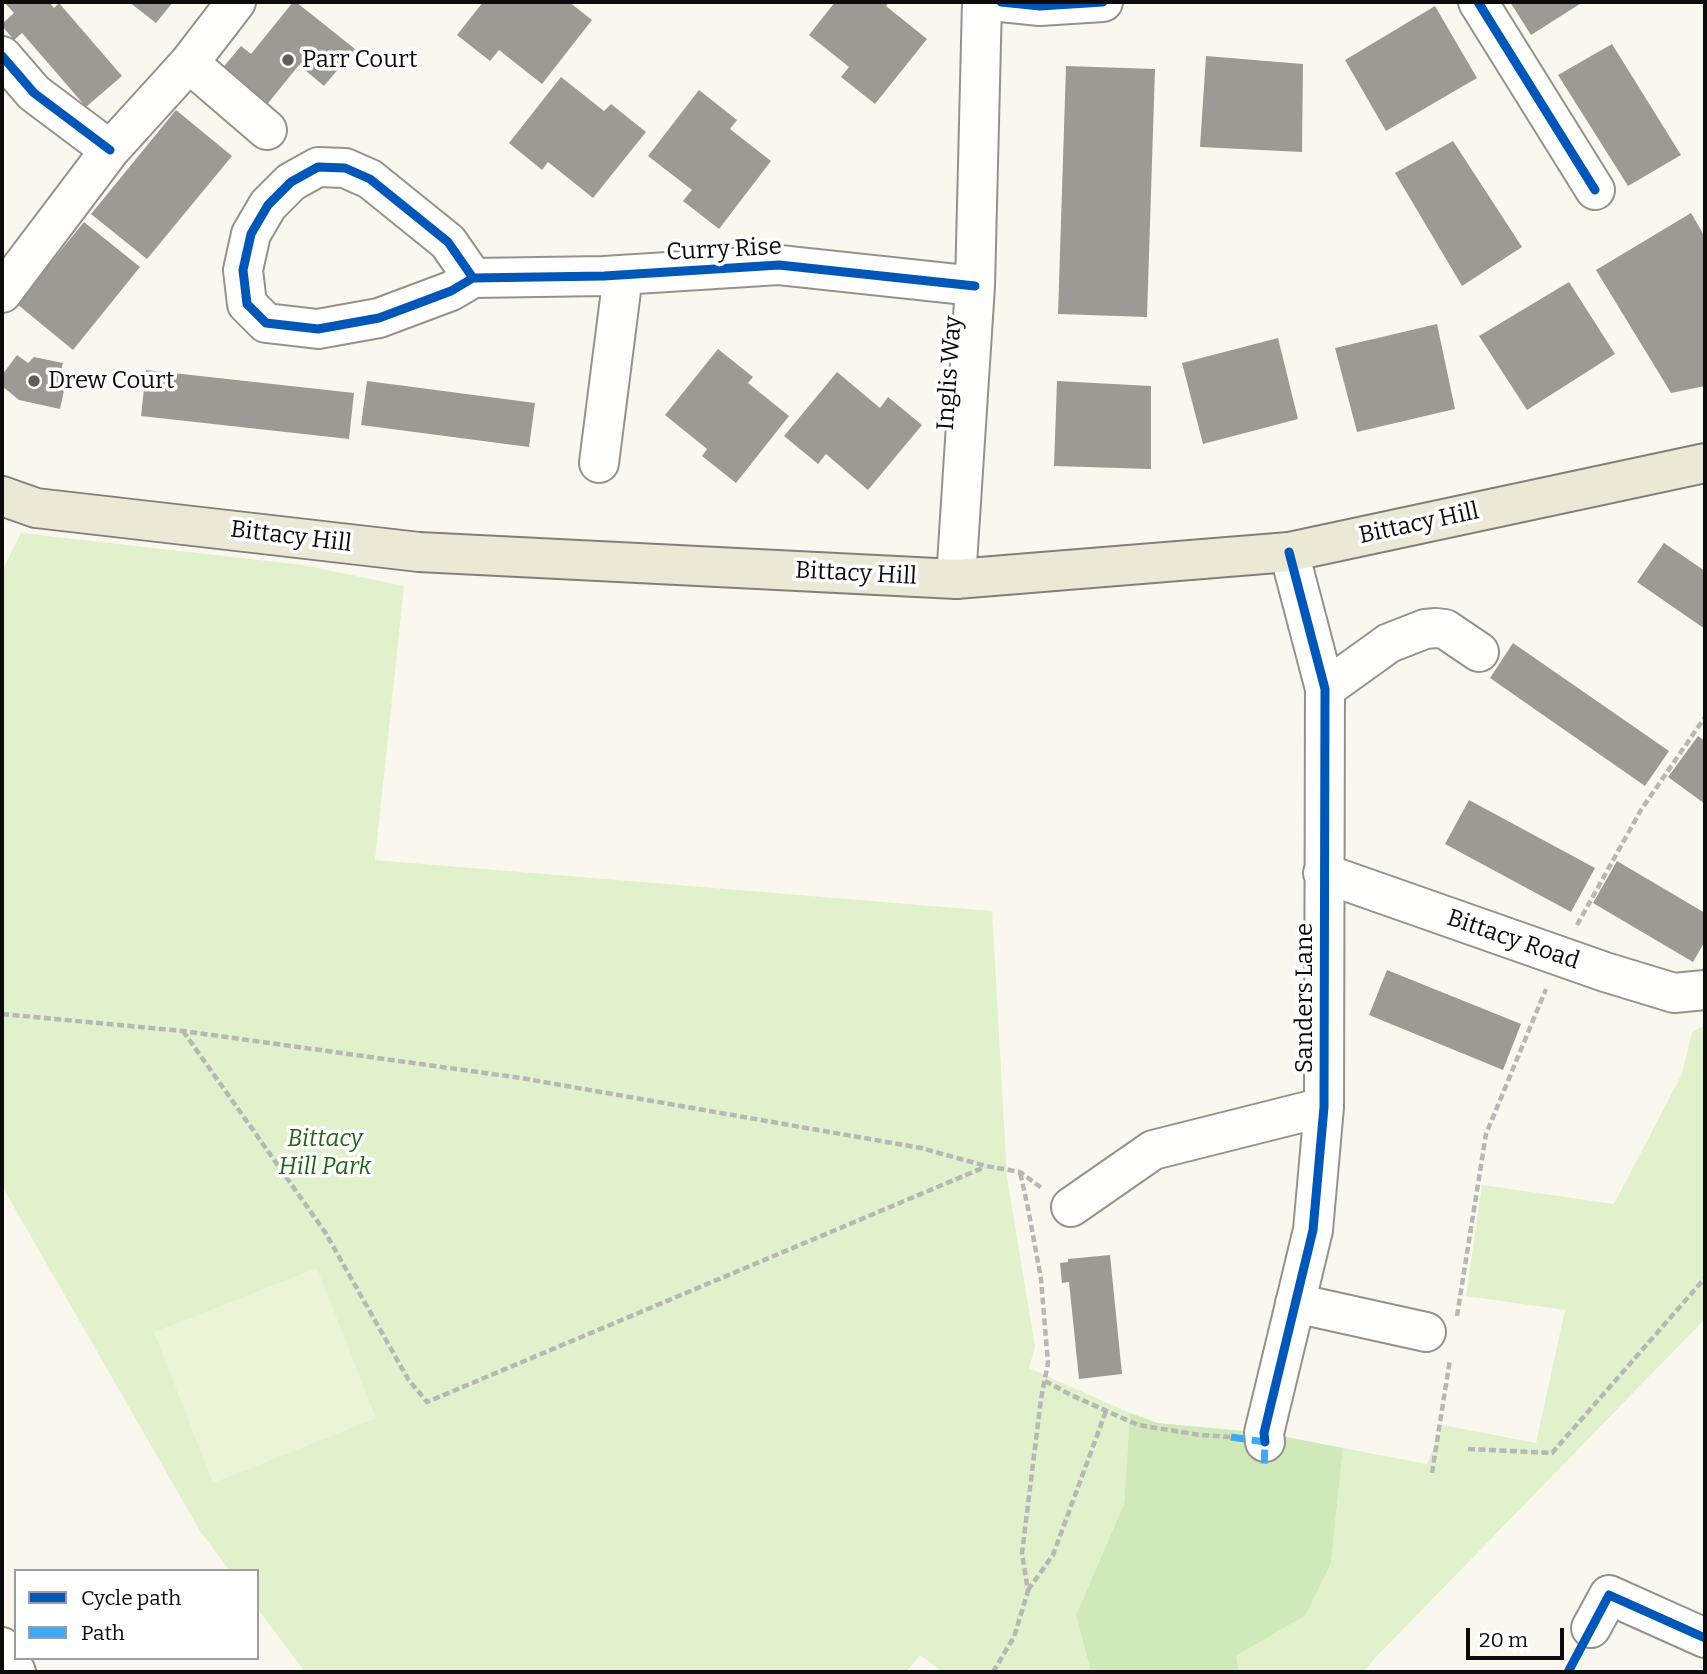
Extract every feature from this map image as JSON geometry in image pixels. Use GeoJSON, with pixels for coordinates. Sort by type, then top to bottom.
{"type":"FeatureCollection","features":[{"type":"Feature","properties":{"kind":"main road","name":"Bittacy Hill"},"geometry":{"type":"LineString","coordinates":[[2,496],[36,508],[419,552],[956,579],[1289,552],[1705,463]]}},
{"type":"Feature","properties":{"kind":"street"},"geometry":{"type":"LineString","coordinates":[[2,293],[110,150],[189,63],[236,2]]}},
{"type":"Feature","properties":{"kind":"street","name":"Inglis Way"},"geometry":{"type":"LineString","coordinates":[[956,579],[975,286],[982,2]]}},
{"type":"Feature","properties":{"kind":"street"},"geometry":{"type":"LineString","coordinates":[[1001,2],[1040,6],[1102,2]]}},
{"type":"Feature","properties":{"kind":"street"},"geometry":{"type":"LineString","coordinates":[[1478,2],[1595,190]]}},
{"type":"Feature","properties":{"kind":"street"},"geometry":{"type":"LineString","coordinates":[[2,56],[34,93],[110,150]]}},
{"type":"Feature","properties":{"kind":"street"},"geometry":{"type":"LineString","coordinates":[[189,63],[267,130]]}},
{"type":"Feature","properties":{"kind":"street","name":"Curry Rise"},"geometry":{"type":"LineString","coordinates":[[473,278],[448,242],[370,179],[345,168],[318,167],[290,182],[268,205],[250,234],[243,270],[247,304],[266,323],[318,330],[379,318],[451,290],[473,278],[623,275],[779,265],[975,286]]}},
{"type":"Feature","properties":{"kind":"street"},"geometry":{"type":"LineString","coordinates":[[599,463],[623,275]]}},
{"type":"Feature","properties":{"kind":"street","name":"Sanders Lane"},"geometry":{"type":"LineString","coordinates":[[1248,1439],[1264,1433],[1313,1230],[1325,1107],[1325,690],[1289,552]]}},
{"type":"Feature","properties":{"kind":"street"},"geometry":{"type":"LineString","coordinates":[[1325,690],[1390,643],[1425,629],[1445,629],[1479,652]]}},
{"type":"Feature","properties":{"kind":"street","name":"Bittacy Road"},"geometry":{"type":"LineString","coordinates":[[1324,873],[1674,993],[1705,990]]}},
{"type":"Feature","properties":{"kind":"street"},"geometry":{"type":"LineString","coordinates":[[1071,1207],[1153,1150],[1325,1107]]}},
{"type":"Feature","properties":{"kind":"street"},"geometry":{"type":"LineString","coordinates":[[1295,1303],[1445,1336]]}},
{"type":"Feature","properties":{"kind":"street"},"geometry":{"type":"LineString","coordinates":[[1591,1628],[1609,1595],[1705,1638]]}},
{"type":"Feature","properties":{"kind":"street"},"geometry":{"type":"LineString","coordinates":[[2,1647],[16,1672]]}},
{"type":"Feature","properties":{"kind":"path"},"geometry":{"type":"LineString","coordinates":[[1432,1473],[1445,1336],[1486,1134],[1560,956],[1641,810],[1705,717]]}},
{"type":"Feature","properties":{"kind":"path"},"geometry":{"type":"LineString","coordinates":[[2,1014],[183,1031],[521,1078],[921,1148],[986,1166],[1020,1172],[1071,1207]]}},
{"type":"Feature","properties":{"kind":"path"},"geometry":{"type":"LineString","coordinates":[[183,1031],[325,1231],[408,1379],[427,1402],[986,1166]]}},
{"type":"Feature","properties":{"kind":"path"},"geometry":{"type":"LineString","coordinates":[[1020,1172],[1041,1279],[1048,1363],[1022,1553],[1028,1591]]}},
{"type":"Feature","properties":{"kind":"path"},"geometry":{"type":"LineString","coordinates":[[1468,1449],[1552,1453],[1705,1278]]}},
{"type":"Feature","properties":{"kind":"path"},"geometry":{"type":"LineString","coordinates":[[1045,1381],[1138,1425],[1248,1439]]}},
{"type":"Feature","properties":{"kind":"path"},"geometry":{"type":"LineString","coordinates":[[993,1672],[1014,1637],[1028,1591],[1053,1555],[1106,1411]]}},
{"type":"Feature","properties":{"kind":"green space","name":"Bittacy Hill Park"},"geometry":{"type":"Polygon","coordinates":[[[21,533],[303,565],[404,586],[375,860],[992,911],[1007,1177],[1035,1347],[1029,1368],[1130,1413],[1124,1504],[1076,1615],[1091,1672],[943,1672],[920,1655],[906,1672],[305,1672],[259,1611],[259,1569],[228,1569],[200,1531],[2,1186],[2,571],[21,533]]]}},
{"type":"Feature","properties":{"kind":"green space"},"geometry":{"type":"Polygon","coordinates":[[[1705,1025],[1705,1319],[1363,1672],[1239,1672],[1236,1656],[1306,1615],[1331,1563],[1343,1448],[1427,1464],[1443,1425],[1536,1443],[1565,1310],[1466,1296],[1482,1185],[1614,1204],[1682,1074],[1692,1032],[1705,1025]]]}},
{"type":"Feature","properties":{"kind":"green space"},"geometry":{"type":"Polygon","coordinates":[[[317,1268],[376,1418],[213,1483],[154,1332],[317,1268]]]}},
{"type":"Feature","properties":{"kind":"green space"},"geometry":{"type":"Polygon","coordinates":[[[1130,1413],[1158,1423],[1266,1433],[1343,1448],[1331,1563],[1306,1615],[1236,1656],[1239,1672],[1091,1672],[1076,1615],[1124,1504],[1130,1413]]]}},
{"type":"Feature","properties":{"kind":"building"},"geometry":{"type":"Polygon","coordinates":[[[4,2],[49,2],[54,8],[59,3],[122,76],[86,107],[22,33],[14,40],[2,26],[14,13],[4,2]]]}},
{"type":"Feature","properties":{"kind":"building"},"geometry":{"type":"Polygon","coordinates":[[[129,2],[173,2],[156,23],[129,2]]]}},
{"type":"Feature","properties":{"kind":"building","name":"Parr Court"},"geometry":{"type":"Polygon","coordinates":[[[293,2],[355,49],[324,86],[299,65],[265,107],[220,71],[241,46],[251,54],[293,2]]]}},
{"type":"Feature","properties":{"kind":"building"},"geometry":{"type":"Polygon","coordinates":[[[483,2],[569,2],[592,20],[542,84],[499,50],[490,61],[457,35],[483,2]]]}},
{"type":"Feature","properties":{"kind":"building"},"geometry":{"type":"Polygon","coordinates":[[[835,2],[889,2],[886,6],[927,39],[875,104],[841,77],[849,67],[809,35],[835,2]]]}},
{"type":"Feature","properties":{"kind":"building"},"geometry":{"type":"Polygon","coordinates":[[[1510,2],[1583,2],[1531,35],[1510,2]]]}},
{"type":"Feature","properties":{"kind":"building"},"geometry":{"type":"Polygon","coordinates":[[[1435,6],[1477,78],[1386,131],[1345,60],[1435,6]]]}},
{"type":"Feature","properties":{"kind":"building"},"geometry":{"type":"Polygon","coordinates":[[[1612,44],[1681,155],[1628,186],[1558,75],[1612,44]]]}},
{"type":"Feature","properties":{"kind":"building"},"geometry":{"type":"Polygon","coordinates":[[[1206,56],[1303,64],[1302,152],[1200,147],[1206,56]]]}},
{"type":"Feature","properties":{"kind":"building"},"geometry":{"type":"Polygon","coordinates":[[[1066,66],[1155,69],[1147,317],[1058,314],[1066,66]]]}},
{"type":"Feature","properties":{"kind":"building"},"geometry":{"type":"Polygon","coordinates":[[[561,77],[604,111],[611,104],[646,132],[593,198],[548,162],[542,170],[509,143],[561,77]]]}},
{"type":"Feature","properties":{"kind":"building"},"geometry":{"type":"Polygon","coordinates":[[[699,90],[737,120],[730,129],[771,161],[719,229],[683,201],[692,190],[648,156],[699,90]]]}},
{"type":"Feature","properties":{"kind":"building"},"geometry":{"type":"Polygon","coordinates":[[[176,110],[232,156],[147,259],[91,214],[176,110]]]}},
{"type":"Feature","properties":{"kind":"building"},"geometry":{"type":"Polygon","coordinates":[[[1453,141],[1522,247],[1462,286],[1395,173],[1453,141]]]}},
{"type":"Feature","properties":{"kind":"building"},"geometry":{"type":"Polygon","coordinates":[[[1691,213],[1705,237],[1705,386],[1671,393],[1596,270],[1691,213]]]}},
{"type":"Feature","properties":{"kind":"building"},"geometry":{"type":"Polygon","coordinates":[[[84,222],[140,267],[73,350],[17,304],[84,222]]]}},
{"type":"Feature","properties":{"kind":"building"},"geometry":{"type":"Polygon","coordinates":[[[1569,282],[1615,354],[1527,410],[1479,336],[1569,282]]]}},
{"type":"Feature","properties":{"kind":"building"},"geometry":{"type":"Polygon","coordinates":[[[1437,324],[1455,409],[1357,432],[1335,348],[1437,324]]]}},
{"type":"Feature","properties":{"kind":"building"},"geometry":{"type":"Polygon","coordinates":[[[1278,338],[1298,419],[1203,444],[1182,363],[1278,338]]]}},
{"type":"Feature","properties":{"kind":"building"},"geometry":{"type":"Polygon","coordinates":[[[718,349],[753,377],[748,383],[789,416],[736,483],[702,456],[707,449],[665,415],[718,349]]]}},
{"type":"Feature","properties":{"kind":"building","name":"Drew Court"},"geometry":{"type":"Polygon","coordinates":[[[17,355],[28,363],[34,357],[63,363],[60,374],[67,376],[60,409],[19,400],[2,386],[2,375],[17,355]]]}},
{"type":"Feature","properties":{"kind":"building"},"geometry":{"type":"Polygon","coordinates":[[[146,370],[354,393],[349,439],[141,416],[146,370]]]}},
{"type":"Feature","properties":{"kind":"building"},"geometry":{"type":"Polygon","coordinates":[[[837,372],[880,408],[888,397],[922,425],[868,490],[826,454],[818,464],[784,436],[837,372]]]}},
{"type":"Feature","properties":{"kind":"building"},"geometry":{"type":"Polygon","coordinates":[[[367,381],[535,403],[529,447],[361,425],[367,381]]]}},
{"type":"Feature","properties":{"kind":"building"},"geometry":{"type":"Polygon","coordinates":[[[1057,381],[1151,386],[1151,469],[1054,466],[1057,381]]]}},
{"type":"Feature","properties":{"kind":"building"},"geometry":{"type":"Polygon","coordinates":[[[1664,543],[1705,571],[1705,629],[1637,582],[1664,543]]]}},
{"type":"Feature","properties":{"kind":"building"},"geometry":{"type":"Polygon","coordinates":[[[1513,643],[1669,751],[1645,786],[1490,678],[1513,643]]]}},
{"type":"Feature","properties":{"kind":"building"},"geometry":{"type":"Polygon","coordinates":[[[1698,736],[1705,741],[1705,804],[1668,777],[1698,736]]]}},
{"type":"Feature","properties":{"kind":"building"},"geometry":{"type":"Polygon","coordinates":[[[1469,800],[1595,868],[1571,912],[1445,844],[1469,800]]]}},
{"type":"Feature","properties":{"kind":"building"},"geometry":{"type":"Polygon","coordinates":[[[1617,861],[1705,913],[1705,941],[1693,962],[1593,903],[1617,861]]]}},
{"type":"Feature","properties":{"kind":"building"},"geometry":{"type":"Polygon","coordinates":[[[1387,970],[1521,1024],[1503,1070],[1369,1015],[1387,970]]]}},
{"type":"Feature","properties":{"kind":"building"},"geometry":{"type":"Polygon","coordinates":[[[1110,1255],[1122,1374],[1079,1379],[1069,1282],[1062,1283],[1060,1263],[1068,1262],[1068,1259],[1110,1255]]]}},
{"type":"Feature","properties":{"kind":"marked path"},"geometry":{"type":"LineString","coordinates":[[1231,1437],[1265,1442],[1264,1470]]}},
{"type":"Feature","properties":{"kind":"cycle path"},"geometry":{"type":"LineString","coordinates":[[1001,2],[1040,6],[1103,2]]}},
{"type":"Feature","properties":{"kind":"cycle path"},"geometry":{"type":"LineString","coordinates":[[1478,2],[1595,190]]}},
{"type":"Feature","properties":{"kind":"cycle path"},"geometry":{"type":"LineString","coordinates":[[2,56],[34,93],[110,150]]}},
{"type":"Feature","properties":{"kind":"cycle path"},"geometry":{"type":"LineString","coordinates":[[473,278],[448,242],[370,179],[345,168],[318,167],[291,182],[268,205],[251,234],[243,270],[247,304],[266,323],[318,329],[379,318],[451,291],[473,278],[604,276],[779,265],[975,286]]}},
{"type":"Feature","properties":{"kind":"cycle path"},"geometry":{"type":"LineString","coordinates":[[1265,1442],[1264,1433],[1313,1230],[1324,1107],[1325,689],[1289,552]]}},
{"type":"Feature","properties":{"kind":"cycle path"},"geometry":{"type":"LineString","coordinates":[[1568,1672],[1609,1595],[1705,1638]]}},
{"type":"Feature","properties":{"kind":"place","name":"Parr Court"},"geometry":{"type":"Point","coordinates":[288,60]}},
{"type":"Feature","properties":{"kind":"place","name":"Drew Court"},"geometry":{"type":"Point","coordinates":[34,381]}}]}
